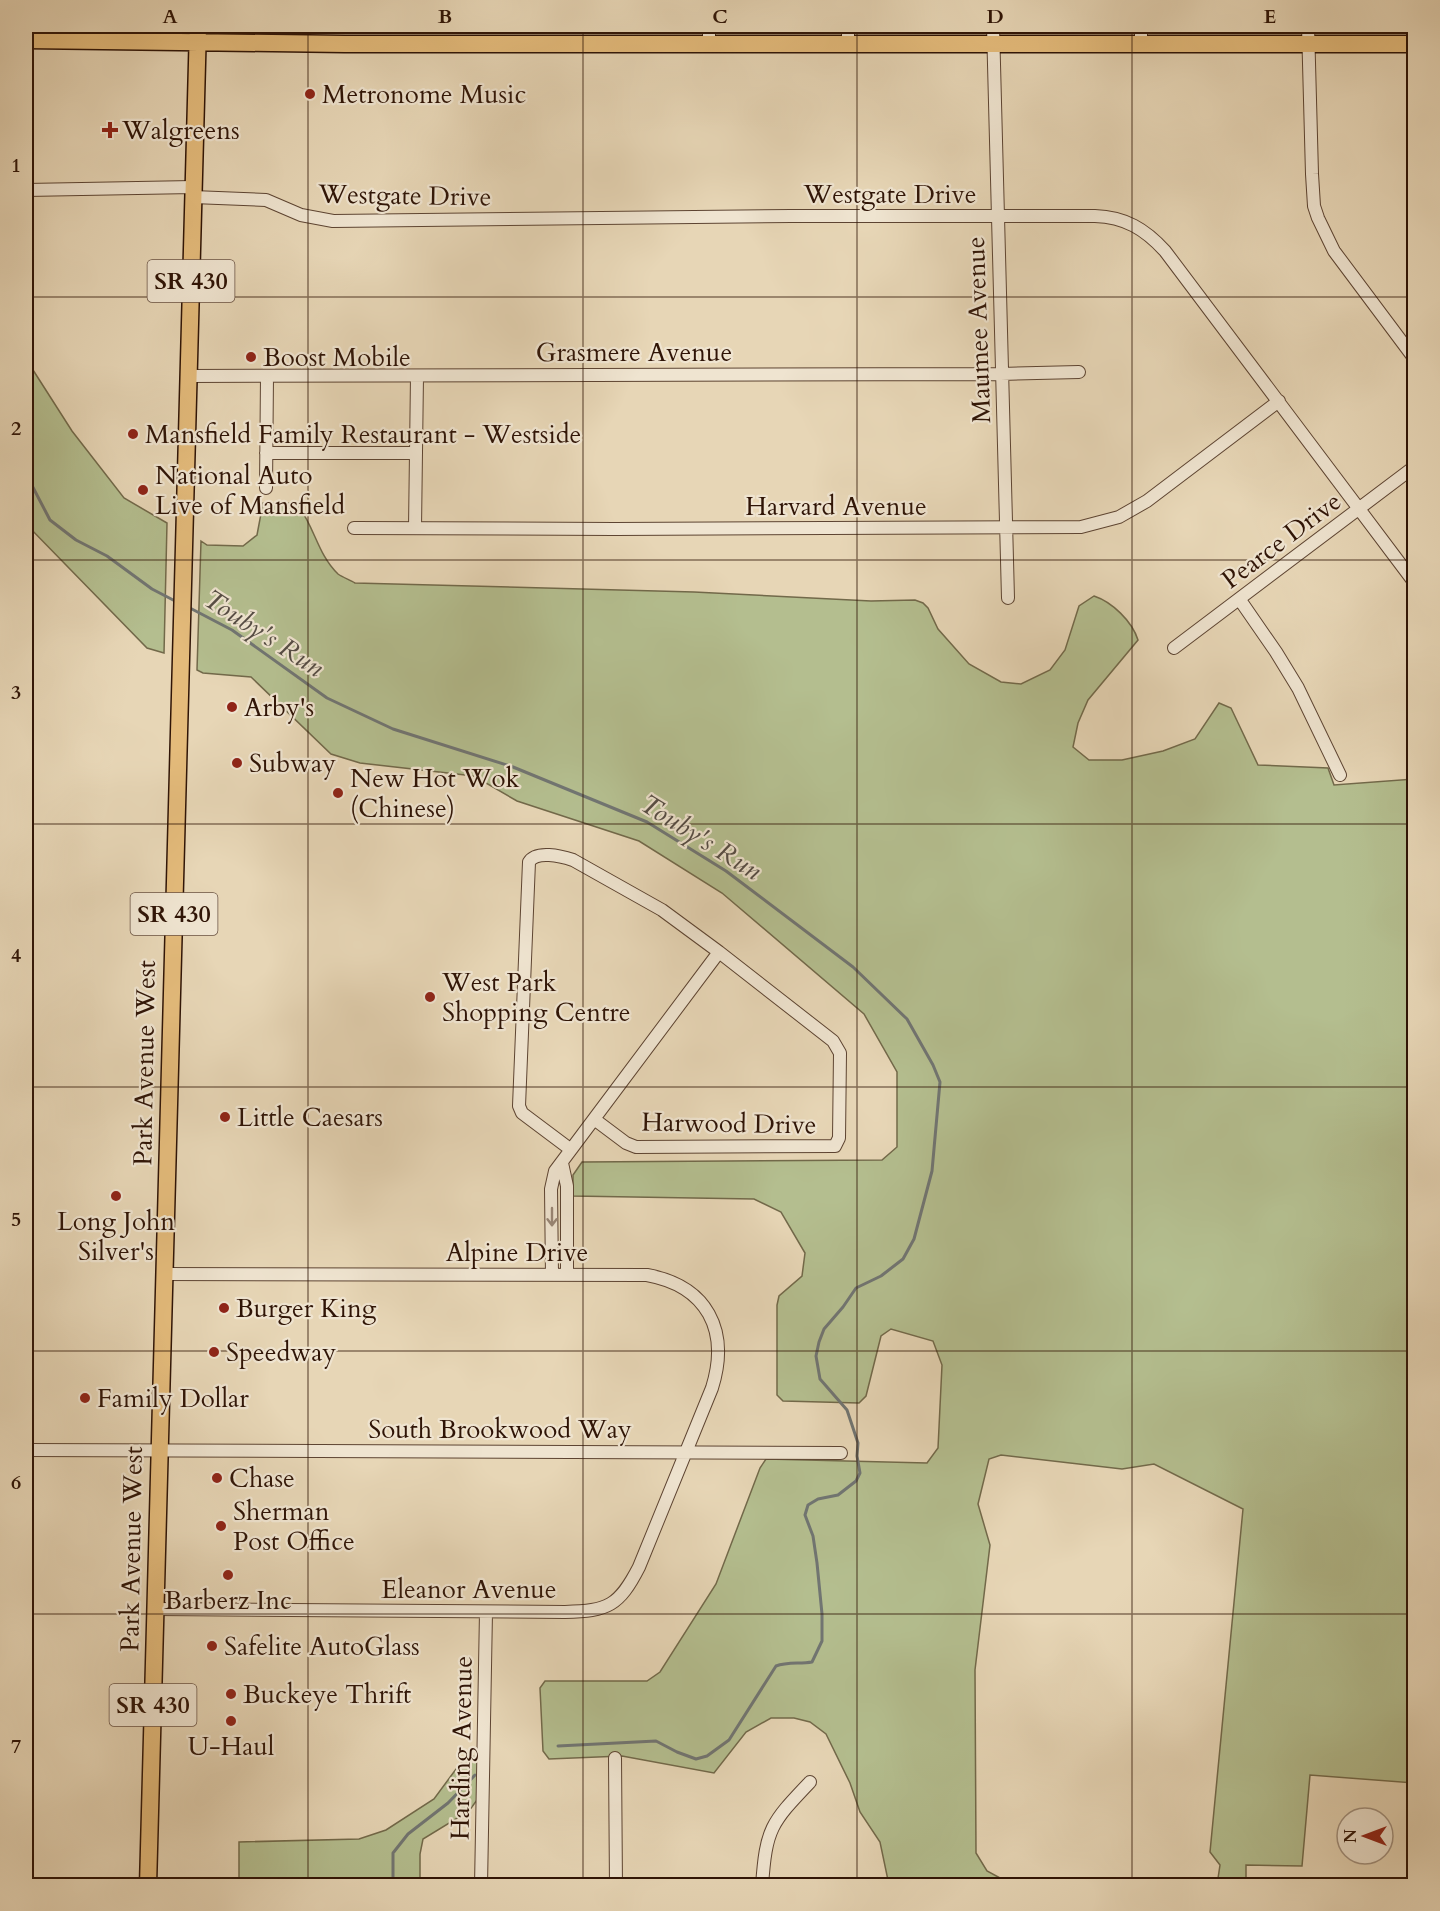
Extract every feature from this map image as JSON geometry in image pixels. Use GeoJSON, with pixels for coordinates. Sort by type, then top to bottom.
{"type":"FeatureCollection","features":[{"type":"Feature","properties":{"kind":"main road"},"geometry":{"type":"LineString","coordinates":[[26,40],[197,34],[709,43],[1414,44]]}},
{"type":"Feature","properties":{"kind":"main road","name":"Park Avenue West"},"geometry":{"type":"LineString","coordinates":[[148,1886],[197,34]]}},
{"type":"Feature","properties":{"kind":"street"},"geometry":{"type":"LineString","coordinates":[[709,26],[709,43]]}},
{"type":"Feature","properties":{"kind":"street"},"geometry":{"type":"LineString","coordinates":[[848,26],[848,43]]}},
{"type":"Feature","properties":{"kind":"street","name":"Maumee Avenue"},"geometry":{"type":"LineString","coordinates":[[993,26],[1008,598]]}},
{"type":"Feature","properties":{"kind":"street"},"geometry":{"type":"LineString","coordinates":[[1141,26],[1141,44]]}},
{"type":"Feature","properties":{"kind":"street"},"geometry":{"type":"LineString","coordinates":[[1308,26],[1312,183],[1317,218],[1334,251],[1414,358]]}},
{"type":"Feature","properties":{"kind":"street","name":"Westgate Drive"},"geometry":{"type":"LineString","coordinates":[[26,190],[193,192],[266,200],[301,215],[333,220],[802,216],[1106,217],[1124,221],[1142,229],[1165,251],[1414,582]]}},
{"type":"Feature","properties":{"kind":"street","name":"Grasmere Avenue"},"geometry":{"type":"LineString","coordinates":[[188,376],[1079,372]]}},
{"type":"Feature","properties":{"kind":"street"},"geometry":{"type":"LineString","coordinates":[[266,488],[267,376]]}},
{"type":"Feature","properties":{"kind":"street"},"geometry":{"type":"LineString","coordinates":[[416,528],[417,376]]}},
{"type":"Feature","properties":{"kind":"street","name":"Harvard Avenue"},"geometry":{"type":"LineString","coordinates":[[354,528],[1081,527],[1119,517],[1147,501],[1279,401]]}},
{"type":"Feature","properties":{"kind":"street"},"geometry":{"type":"LineString","coordinates":[[266,453],[416,453]]}},
{"type":"Feature","properties":{"kind":"street","name":"Pearce Drive"},"geometry":{"type":"LineString","coordinates":[[1174,648],[1414,467]]}},
{"type":"Feature","properties":{"kind":"street"},"geometry":{"type":"LineString","coordinates":[[1239,600],[1298,688],[1340,775]]}},
{"type":"Feature","properties":{"kind":"street","name":"Harwood Drive"},"geometry":{"type":"LineString","coordinates":[[570,1149],[522,1113],[519,1106],[529,862],[536,856],[561,856],[573,860],[649,902],[719,952],[838,1047],[840,1064],[838,1144],[829,1147],[636,1147],[630,1146],[594,1119]]}},
{"type":"Feature","properties":{"kind":"street","name":"Harwood Drive"},"geometry":{"type":"LineString","coordinates":[[552,1275],[551,1189],[555,1171],[719,952]]}},
{"type":"Feature","properties":{"kind":"street"},"geometry":{"type":"LineString","coordinates":[[562,1163],[567,1186],[567,1275]]}},
{"type":"Feature","properties":{"kind":"street","name":"Alpine Drive"},"geometry":{"type":"LineString","coordinates":[[164,1274],[657,1277],[680,1285],[699,1299],[711,1317],[717,1338],[717,1374],[685,1453]]}},
{"type":"Feature","properties":{"kind":"street","name":"South Brookwood Way"},"geometry":{"type":"LineString","coordinates":[[26,1450],[841,1453]]}},
{"type":"Feature","properties":{"kind":"street","name":"Eleanor Avenue"},"geometry":{"type":"LineString","coordinates":[[155,1609],[486,1612],[600,1610],[618,1599],[639,1567],[685,1453]]}},
{"type":"Feature","properties":{"kind":"street","name":"Harding Avenue"},"geometry":{"type":"LineString","coordinates":[[481,1886],[486,1612]]}},
{"type":"Feature","properties":{"kind":"street"},"geometry":{"type":"LineString","coordinates":[[615,1758],[616,1886]]}},
{"type":"Feature","properties":{"kind":"street"},"geometry":{"type":"LineString","coordinates":[[762,1886],[764,1852],[771,1830],[782,1811],[810,1782]]}},
{"type":"Feature","properties":{"kind":"green space"},"geometry":{"type":"Polygon","coordinates":[[[26,26],[178,26],[167,29],[26,26]]]}},
{"type":"Feature","properties":{"kind":"green space"},"geometry":{"type":"Polygon","coordinates":[[[214,26],[546,26],[546,33],[220,33],[214,26]]]}},
{"type":"Feature","properties":{"kind":"green space"},"geometry":{"type":"Polygon","coordinates":[[[26,359],[72,431],[124,498],[167,523],[164,653],[147,648],[26,524],[26,359]]]}},
{"type":"Feature","properties":{"kind":"green space"},"geometry":{"type":"Polygon","coordinates":[[[263,503],[296,503],[331,566],[338,574],[355,583],[694,592],[871,601],[915,600],[928,608],[938,629],[969,664],[1001,682],[1021,684],[1050,670],[1065,650],[1079,606],[1094,596],[1121,613],[1138,640],[1088,700],[1078,723],[1073,747],[1089,760],[1122,760],[1163,751],[1195,739],[1219,703],[1231,708],[1258,765],[1328,768],[1334,785],[1414,779],[1414,1783],[1310,1775],[1302,1866],[1246,1865],[1246,1885],[1217,1885],[1220,1865],[1210,1852],[1243,1509],[1154,1464],[1122,1469],[1001,1455],[989,1459],[978,1504],[990,1545],[975,1670],[976,1853],[987,1871],[1013,1885],[889,1885],[880,1842],[860,1812],[850,1783],[826,1734],[810,1722],[794,1718],[771,1718],[746,1732],[714,1773],[622,1756],[549,1759],[543,1751],[540,1688],[545,1681],[647,1681],[660,1672],[716,1584],[760,1468],[766,1459],[927,1463],[938,1448],[942,1365],[933,1341],[891,1329],[881,1336],[866,1396],[859,1403],[783,1401],[777,1395],[777,1305],[779,1296],[802,1276],[805,1253],[781,1212],[754,1199],[573,1196],[573,1175],[582,1162],[882,1160],[897,1147],[897,1072],[864,1014],[722,893],[639,841],[517,801],[474,776],[360,763],[331,754],[251,677],[203,673],[197,670],[201,541],[207,545],[243,546],[257,535],[263,503]]]}},
{"type":"Feature","properties":{"kind":"green space"},"geometry":{"type":"Polygon","coordinates":[[[471,1755],[479,1759],[477,1800],[469,1811],[423,1839],[420,1854],[420,1885],[239,1885],[239,1842],[359,1839],[386,1830],[434,1799],[459,1765],[471,1755]]]}},
{"type":"Feature","properties":{"kind":"waterway","name":"Touby's Run"},"geometry":{"type":"LineString","coordinates":[[26,474],[50,520],[76,540],[107,556],[152,589],[177,602]]}},
{"type":"Feature","properties":{"kind":"waterway","name":"Touby's Run"},"geometry":{"type":"LineString","coordinates":[[188,607],[232,630],[327,698],[393,729],[513,767],[647,822],[726,871],[853,967],[907,1019],[940,1082],[932,1171],[914,1239],[903,1259],[881,1276],[856,1288],[824,1329],[819,1342],[816,1356],[820,1379],[847,1410],[858,1443],[857,1456],[860,1473],[856,1481],[838,1495],[818,1499],[808,1505],[805,1515],[813,1536],[822,1614],[822,1641],[812,1662],[776,1666],[729,1740],[707,1756],[696,1759],[656,1741],[558,1746]]}},
{"type":"Feature","properties":{"kind":"waterway"},"geometry":{"type":"LineString","coordinates":[[393,1886],[393,1853],[408,1834],[448,1803],[475,1775]]}},
{"type":"Feature","properties":{"kind":"place","name":"Metronome Music"},"geometry":{"type":"Point","coordinates":[310,94]}},
{"type":"Feature","properties":{"kind":"place","name":"Walgreens"},"geometry":{"type":"Point","coordinates":[110,130]}},
{"type":"Feature","properties":{"kind":"place","name":"Boost Mobile"},"geometry":{"type":"Point","coordinates":[251,357]}},
{"type":"Feature","properties":{"kind":"place","name":"Mansfield Family Restaurant - Westside"},"geometry":{"type":"Point","coordinates":[133,434]}},
{"type":"Feature","properties":{"kind":"place","name":"National Auto Live of Mansfield"},"geometry":{"type":"Point","coordinates":[143,490]}},
{"type":"Feature","properties":{"kind":"place","name":"Arby's"},"geometry":{"type":"Point","coordinates":[232,707]}},
{"type":"Feature","properties":{"kind":"place","name":"Subway"},"geometry":{"type":"Point","coordinates":[237,763]}},
{"type":"Feature","properties":{"kind":"place","name":"New Hot Wok (Chinese)"},"geometry":{"type":"Point","coordinates":[338,793]}},
{"type":"Feature","properties":{"kind":"place","name":"West Park Shopping Centre"},"geometry":{"type":"Point","coordinates":[430,997]}},
{"type":"Feature","properties":{"kind":"place","name":"Little Caesars"},"geometry":{"type":"Point","coordinates":[225,1117]}},
{"type":"Feature","properties":{"kind":"place","name":"Long John Silver's"},"geometry":{"type":"Point","coordinates":[116,1196]}},
{"type":"Feature","properties":{"kind":"place","name":"Burger King"},"geometry":{"type":"Point","coordinates":[224,1308]}},
{"type":"Feature","properties":{"kind":"place","name":"Speedway"},"geometry":{"type":"Point","coordinates":[214,1352]}},
{"type":"Feature","properties":{"kind":"place","name":"Family Dollar"},"geometry":{"type":"Point","coordinates":[85,1398]}},
{"type":"Feature","properties":{"kind":"place","name":"Chase"},"geometry":{"type":"Point","coordinates":[217,1478]}},
{"type":"Feature","properties":{"kind":"place","name":"Sherman Post Office"},"geometry":{"type":"Point","coordinates":[221,1526]}},
{"type":"Feature","properties":{"kind":"place","name":"Barberz Inc"},"geometry":{"type":"Point","coordinates":[228,1575]}},
{"type":"Feature","properties":{"kind":"place","name":"Safelite AutoGlass"},"geometry":{"type":"Point","coordinates":[212,1646]}},
{"type":"Feature","properties":{"kind":"place","name":"Buckeye Thrift"},"geometry":{"type":"Point","coordinates":[231,1694]}},
{"type":"Feature","properties":{"kind":"place","name":"U-Haul"},"geometry":{"type":"Point","coordinates":[231,1721]}}]}
